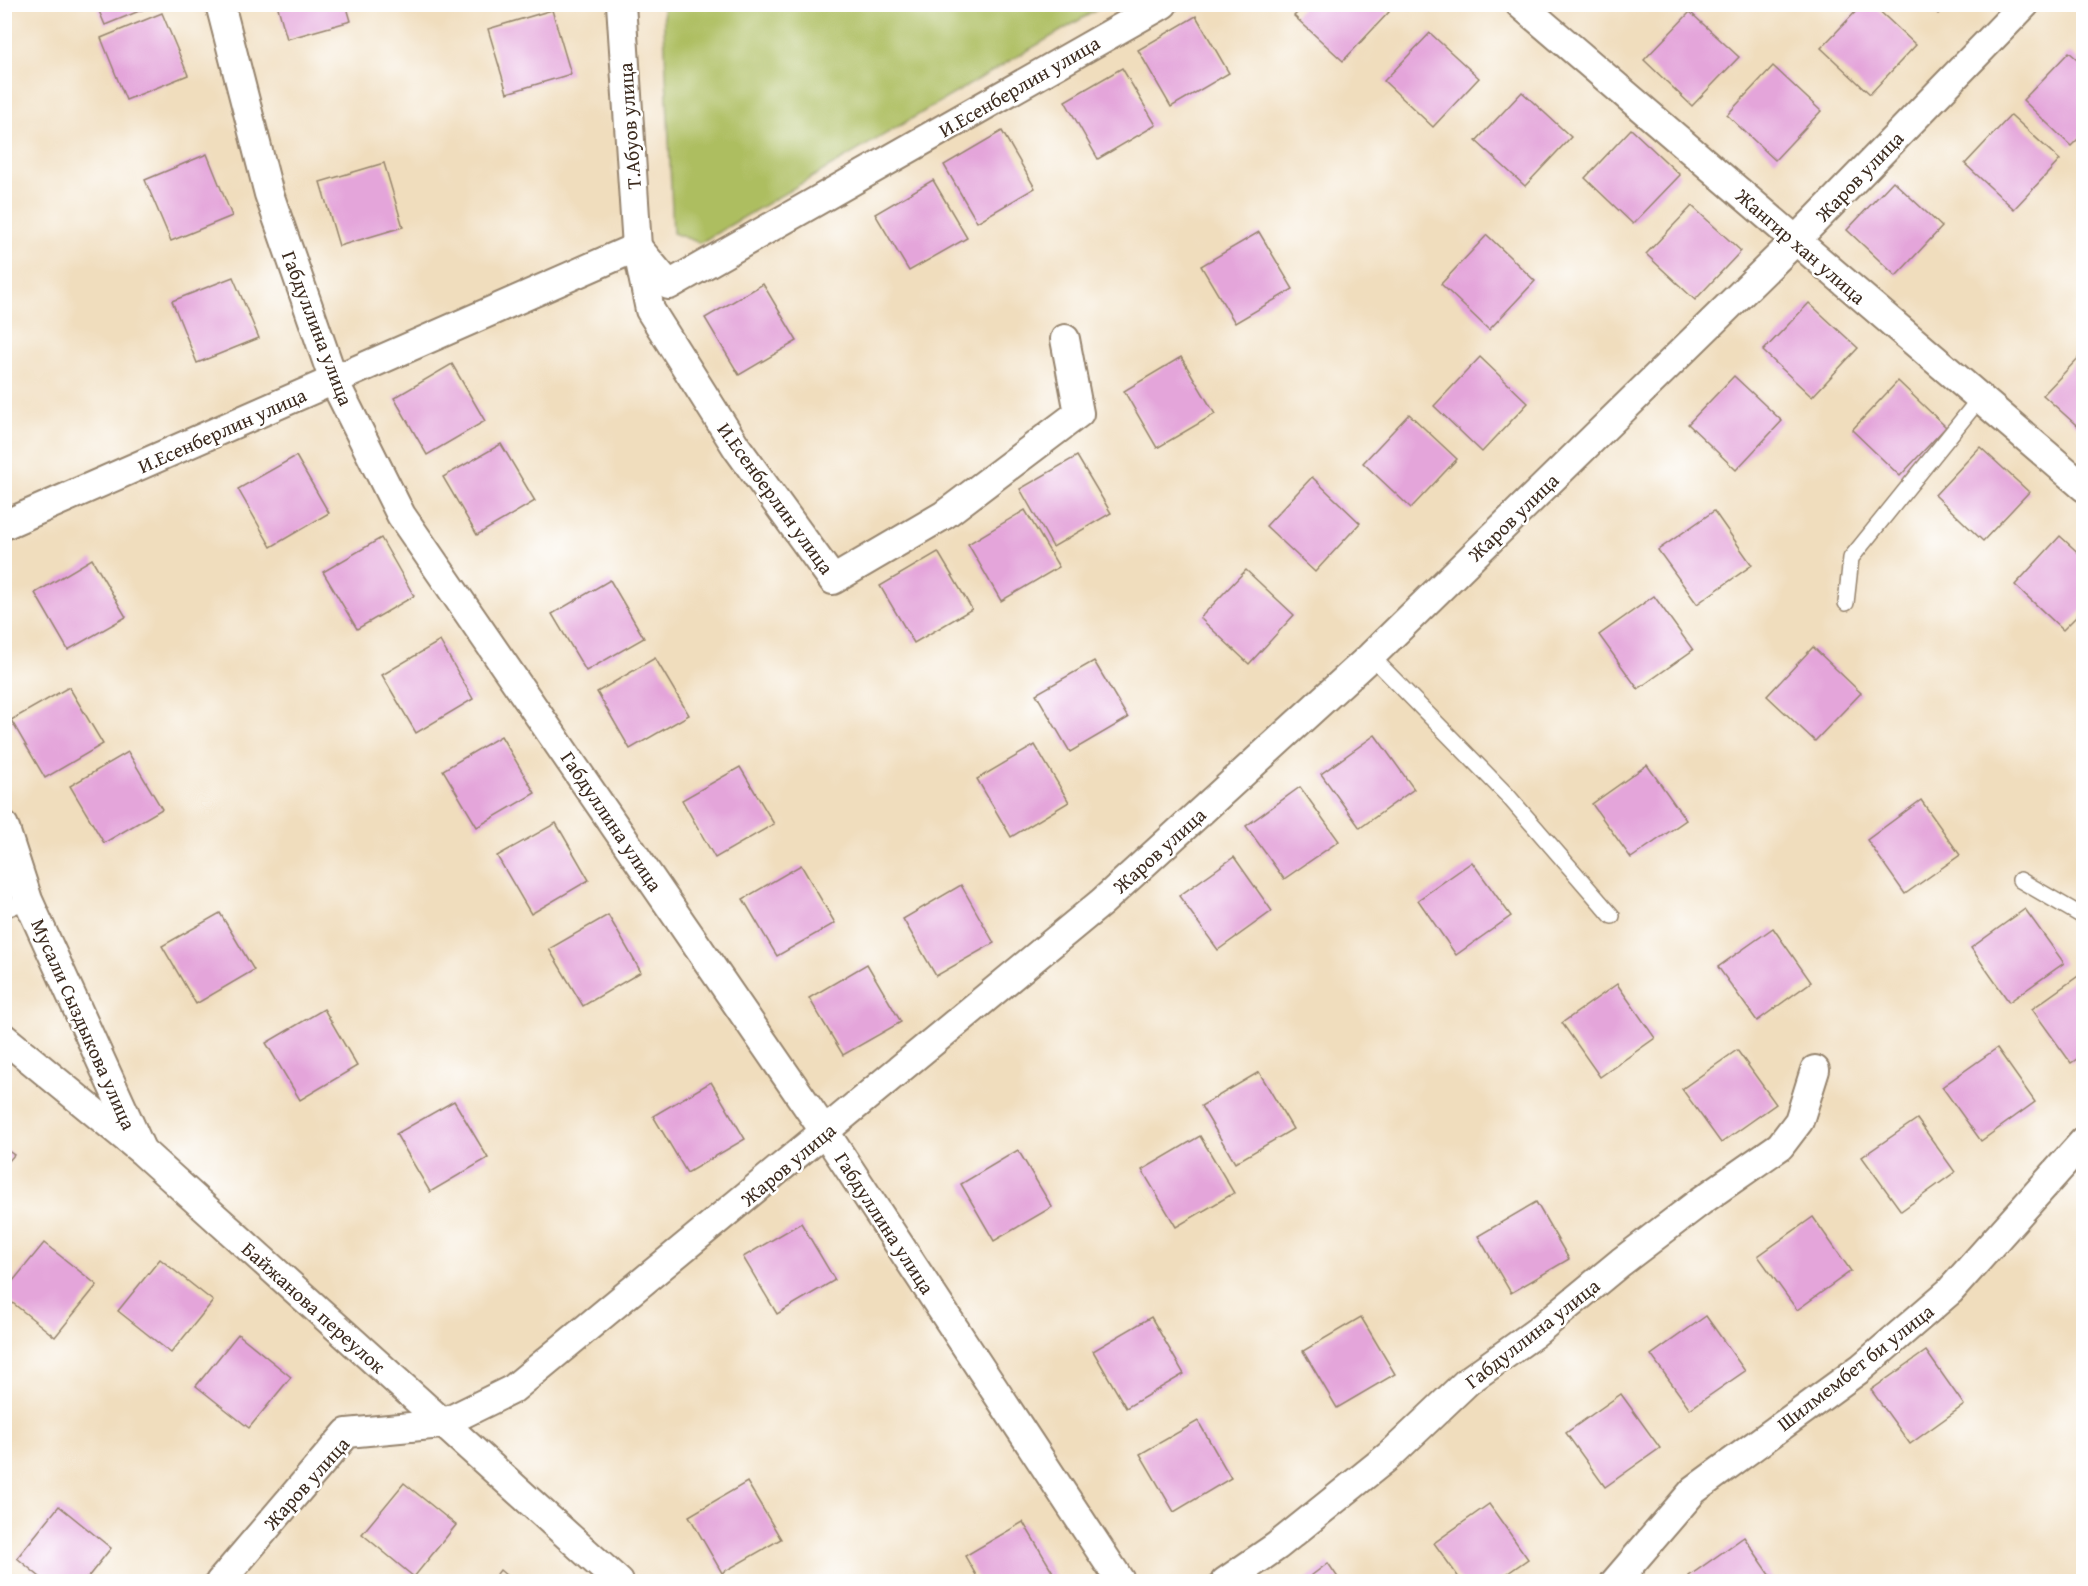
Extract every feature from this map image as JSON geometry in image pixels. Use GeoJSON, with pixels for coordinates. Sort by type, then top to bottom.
{"type":"FeatureCollection","features":[{"type":"Feature","properties":{"kind":"street","name":"Габдуллина улица"},"geometry":{"type":"LineString","coordinates":[[220,4],[269,194],[334,381],[402,515],[825,1132],[1121,1581]]}},
{"type":"Feature","properties":{"kind":"street","name":"Т.Абуов улица"},"geometry":{"type":"LineString","coordinates":[[621,4],[637,247]]}},
{"type":"Feature","properties":{"kind":"street","name":"И.Есенберлин улица"},"geometry":{"type":"LineString","coordinates":[[637,247],[669,285],[1162,4]]}},
{"type":"Feature","properties":{"kind":"street","name":"Жангир хан улица"},"geometry":{"type":"LineString","coordinates":[[1520,4],[2084,486]]}},
{"type":"Feature","properties":{"kind":"street","name":"Жаров улица"},"geometry":{"type":"LineString","coordinates":[[220,1581],[347,1433],[442,1424],[513,1389],[1102,902],[1371,656],[1795,241],[2025,4]]}},
{"type":"Feature","properties":{"kind":"street","name":"И.Есенберлин улица"},"geometry":{"type":"LineString","coordinates":[[4,525],[637,247]]}},
{"type":"Feature","properties":{"kind":"street","name":"И.Есенберлин улица"},"geometry":{"type":"LineString","coordinates":[[637,247],[650,310],[737,448],[832,580],[944,515],[1079,413],[1065,339]]}},
{"type":"Feature","properties":{"kind":"street","name":"Мусали Сыздыкова улица"},"geometry":{"type":"LineString","coordinates":[[4,826],[16,905],[143,1152]]}},
{"type":"Feature","properties":{"kind":"street","name":"Байжанова переулок"},"geometry":{"type":"LineString","coordinates":[[4,1038],[143,1152],[442,1424],[619,1581]]}},
{"type":"Feature","properties":{"kind":"street","name":"Габдуллина улица"},"geometry":{"type":"LineString","coordinates":[[1226,1581],[1277,1546],[1390,1455],[1468,1381],[1535,1333],[1621,1262],[1701,1201],[1780,1146],[1799,1121],[1815,1070]]}},
{"type":"Feature","properties":{"kind":"street","name":"Шилмембет би улица"},"geometry":{"type":"LineString","coordinates":[[1616,1581],[1694,1490],[1861,1368],[1950,1291],[2084,1141]]}},
{"type":"Feature","properties":{"kind":"lane"},"geometry":{"type":"LineString","coordinates":[[1846,603],[1851,558],[1980,398]]}},
{"type":"Feature","properties":{"kind":"lane"},"geometry":{"type":"LineString","coordinates":[[1371,656],[1507,795],[1612,915]]}},
{"type":"Feature","properties":{"kind":"lane"},"geometry":{"type":"LineString","coordinates":[[2020,880],[2084,917]]}},
{"type":"Feature","properties":{"kind":"green space"},"geometry":{"type":"Polygon","coordinates":[[[663,4],[1105,5],[700,243],[673,233],[663,4]]]}},
{"type":"Feature","properties":{"kind":"building"},"geometry":{"type":"Polygon","coordinates":[[[96,4],[154,4],[154,5],[105,25],[96,4]]]}},
{"type":"Feature","properties":{"kind":"building"},"geometry":{"type":"Polygon","coordinates":[[[277,4],[346,4],[351,21],[287,39],[277,4]]]}},
{"type":"Feature","properties":{"kind":"building"},"geometry":{"type":"Polygon","coordinates":[[[1863,4],[1872,4],[1916,45],[1870,94],[1821,48],[1863,4]]]}},
{"type":"Feature","properties":{"kind":"building"},"geometry":{"type":"Polygon","coordinates":[[[1928,4],[1947,4],[1938,14],[1928,4]]]}},
{"type":"Feature","properties":{"kind":"building"},"geometry":{"type":"Polygon","coordinates":[[[1305,5],[1381,5],[1389,12],[1343,61],[1294,16],[1305,5]]]}},
{"type":"Feature","properties":{"kind":"building"},"geometry":{"type":"Polygon","coordinates":[[[552,10],[571,74],[507,93],[488,29],[552,10]]]}},
{"type":"Feature","properties":{"kind":"building"},"geometry":{"type":"Polygon","coordinates":[[[1690,12],[1739,57],[1692,106],[1644,60],[1690,12]]]}},
{"type":"Feature","properties":{"kind":"building"},"geometry":{"type":"Polygon","coordinates":[[[162,13],[188,75],[126,100],[101,38],[162,13]]]}},
{"type":"Feature","properties":{"kind":"building"},"geometry":{"type":"Polygon","coordinates":[[[1196,16],[1229,73],[1171,107],[1138,50],[1196,16]]]}},
{"type":"Feature","properties":{"kind":"building"},"geometry":{"type":"Polygon","coordinates":[[[1430,33],[1479,78],[1433,127],[1384,81],[1430,33]]]}},
{"type":"Feature","properties":{"kind":"building"},"geometry":{"type":"Polygon","coordinates":[[[2069,52],[2084,65],[2084,133],[2071,146],[2023,100],[2069,52]]]}},
{"type":"Feature","properties":{"kind":"building"},"geometry":{"type":"Polygon","coordinates":[[[1773,66],[1821,111],[1775,160],[1727,115],[1773,66]]]}},
{"type":"Feature","properties":{"kind":"building"},"geometry":{"type":"Polygon","coordinates":[[[1122,68],[1156,125],[1098,159],[1065,101],[1122,68]]]}},
{"type":"Feature","properties":{"kind":"building"},"geometry":{"type":"Polygon","coordinates":[[[1522,92],[1571,137],[1525,186],[1476,141],[1522,92]]]}},
{"type":"Feature","properties":{"kind":"building"},"geometry":{"type":"Polygon","coordinates":[[[2011,115],[2060,160],[2014,209],[1965,164],[2011,115]]]}},
{"type":"Feature","properties":{"kind":"building"},"geometry":{"type":"Polygon","coordinates":[[[1631,129],[1680,175],[1633,224],[1585,178],[1631,129]]]}},
{"type":"Feature","properties":{"kind":"building"},"geometry":{"type":"Polygon","coordinates":[[[1002,131],[1035,188],[977,222],[944,165],[1002,131]]]}},
{"type":"Feature","properties":{"kind":"building"},"geometry":{"type":"Polygon","coordinates":[[[207,154],[232,216],[171,241],[145,180],[207,154]]]}},
{"type":"Feature","properties":{"kind":"building"},"geometry":{"type":"Polygon","coordinates":[[[384,163],[403,227],[339,246],[320,182],[384,163]]]}},
{"type":"Feature","properties":{"kind":"building"},"geometry":{"type":"Polygon","coordinates":[[[933,180],[967,238],[909,271],[875,214],[933,180]]]}},
{"type":"Feature","properties":{"kind":"building"},"geometry":{"type":"Polygon","coordinates":[[[1893,181],[1942,227],[1896,276],[1847,230],[1893,181]]]}},
{"type":"Feature","properties":{"kind":"building"},"geometry":{"type":"Polygon","coordinates":[[[1692,206],[1741,251],[1695,300],[1646,254],[1692,206]]]}},
{"type":"Feature","properties":{"kind":"building"},"geometry":{"type":"Polygon","coordinates":[[[1259,232],[1293,289],[1235,323],[1201,266],[1259,232]]]}},
{"type":"Feature","properties":{"kind":"building"},"geometry":{"type":"Polygon","coordinates":[[[1487,235],[1535,281],[1489,330],[1441,284],[1487,235]]]}},
{"type":"Feature","properties":{"kind":"building"},"geometry":{"type":"Polygon","coordinates":[[[233,277],[259,338],[197,363],[172,301],[233,277]]]}},
{"type":"Feature","properties":{"kind":"building"},"geometry":{"type":"Polygon","coordinates":[[[763,284],[797,341],[739,375],[705,318],[763,284]]]}},
{"type":"Feature","properties":{"kind":"building"},"geometry":{"type":"Polygon","coordinates":[[[1809,303],[1858,348],[1812,397],[1763,351],[1809,303]]]}},
{"type":"Feature","properties":{"kind":"building"},"geometry":{"type":"Polygon","coordinates":[[[2084,352],[2084,432],[2043,395],[2084,352]]]}},
{"type":"Feature","properties":{"kind":"building"},"geometry":{"type":"Polygon","coordinates":[[[1181,357],[1215,414],[1157,448],[1124,391],[1181,357]]]}},
{"type":"Feature","properties":{"kind":"building"},"geometry":{"type":"Polygon","coordinates":[[[1480,357],[1528,403],[1482,452],[1434,406],[1480,357]]]}},
{"type":"Feature","properties":{"kind":"building"},"geometry":{"type":"Polygon","coordinates":[[[452,364],[485,421],[427,455],[394,398],[452,364]]]}},
{"type":"Feature","properties":{"kind":"building"},"geometry":{"type":"Polygon","coordinates":[[[1734,376],[1782,421],[1736,470],[1688,424],[1734,376]]]}},
{"type":"Feature","properties":{"kind":"building"},"geometry":{"type":"Polygon","coordinates":[[[1898,381],[1946,427],[1900,476],[1852,430],[1898,381]]]}},
{"type":"Feature","properties":{"kind":"building"},"geometry":{"type":"Polygon","coordinates":[[[1409,414],[1457,459],[1411,508],[1363,463],[1409,414]]]}},
{"type":"Feature","properties":{"kind":"building"},"geometry":{"type":"Polygon","coordinates":[[[501,444],[535,501],[477,535],[443,477],[501,444]]]}},
{"type":"Feature","properties":{"kind":"building"},"geometry":{"type":"Polygon","coordinates":[[[1980,447],[2029,492],[1983,541],[1935,495],[1980,447]]]}},
{"type":"Feature","properties":{"kind":"building"},"geometry":{"type":"Polygon","coordinates":[[[296,456],[329,513],[271,547],[238,489],[296,456]]]}},
{"type":"Feature","properties":{"kind":"building"},"geometry":{"type":"Polygon","coordinates":[[[1077,456],[1111,513],[1053,547],[1020,489],[1077,456]]]}},
{"type":"Feature","properties":{"kind":"building"},"geometry":{"type":"Polygon","coordinates":[[[1312,477],[1360,523],[1315,572],[1266,526],[1312,477]]]}},
{"type":"Feature","properties":{"kind":"building"},"geometry":{"type":"Polygon","coordinates":[[[1025,510],[1059,567],[1001,601],[968,544],[1025,510]]]}},
{"type":"Feature","properties":{"kind":"building"},"geometry":{"type":"Polygon","coordinates":[[[1714,511],[1752,565],[1697,604],[1658,550],[1714,511]]]}},
{"type":"Feature","properties":{"kind":"building"},"geometry":{"type":"Polygon","coordinates":[[[2060,536],[2084,558],[2084,609],[2063,630],[2015,585],[2060,536]]]}},
{"type":"Feature","properties":{"kind":"building"},"geometry":{"type":"Polygon","coordinates":[[[381,538],[414,596],[357,629],[323,572],[381,538]]]}},
{"type":"Feature","properties":{"kind":"building"},"geometry":{"type":"Polygon","coordinates":[[[938,552],[972,609],[914,643],[880,586],[938,552]]]}},
{"type":"Feature","properties":{"kind":"building"},"geometry":{"type":"Polygon","coordinates":[[[92,559],[126,617],[68,650],[35,593],[92,559]]]}},
{"type":"Feature","properties":{"kind":"building"},"geometry":{"type":"Polygon","coordinates":[[[1246,570],[1294,615],[1249,664],[1200,618],[1246,570]]]}},
{"type":"Feature","properties":{"kind":"building"},"geometry":{"type":"Polygon","coordinates":[[[610,580],[644,638],[586,671],[552,614],[610,580]]]}},
{"type":"Feature","properties":{"kind":"building"},"geometry":{"type":"Polygon","coordinates":[[[1654,596],[1693,650],[1638,689],[1599,635],[1654,596]]]}},
{"type":"Feature","properties":{"kind":"building"},"geometry":{"type":"Polygon","coordinates":[[[440,641],[473,699],[416,733],[382,675],[440,641]]]}},
{"type":"Feature","properties":{"kind":"building"},"geometry":{"type":"Polygon","coordinates":[[[1813,647],[1861,693],[1815,741],[1767,696],[1813,647]]]}},
{"type":"Feature","properties":{"kind":"building"},"geometry":{"type":"Polygon","coordinates":[[[655,658],[689,715],[630,749],[597,692],[655,658]]]}},
{"type":"Feature","properties":{"kind":"building"},"geometry":{"type":"Polygon","coordinates":[[[1094,661],[1128,718],[1070,752],[1036,694],[1094,661]]]}},
{"type":"Feature","properties":{"kind":"building"},"geometry":{"type":"Polygon","coordinates":[[[69,687],[103,744],[45,778],[11,720],[69,687]]]}},
{"type":"Feature","properties":{"kind":"building"},"geometry":{"type":"Polygon","coordinates":[[[1375,735],[1414,789],[1360,828],[1321,774],[1375,735]]]}},
{"type":"Feature","properties":{"kind":"building"},"geometry":{"type":"Polygon","coordinates":[[[501,736],[535,793],[477,827],[443,770],[501,736]]]}},
{"type":"Feature","properties":{"kind":"building"},"geometry":{"type":"Polygon","coordinates":[[[1035,745],[1069,802],[1011,837],[977,779],[1035,745]]]}},
{"type":"Feature","properties":{"kind":"building"},"geometry":{"type":"Polygon","coordinates":[[[128,752],[162,809],[104,843],[70,786],[128,752]]]}},
{"type":"Feature","properties":{"kind":"building"},"geometry":{"type":"Polygon","coordinates":[[[1647,765],[1686,820],[1631,858],[1592,804],[1647,765]]]}},
{"type":"Feature","properties":{"kind":"building"},"geometry":{"type":"Polygon","coordinates":[[[740,767],[774,824],[715,858],[682,800],[740,767]]]}},
{"type":"Feature","properties":{"kind":"building"},"geometry":{"type":"Polygon","coordinates":[[[1300,787],[1339,841],[1284,879],[1246,826],[1300,787]]]}},
{"type":"Feature","properties":{"kind":"building"},"geometry":{"type":"Polygon","coordinates":[[[1921,800],[1960,855],[1905,894],[1867,840],[1921,800]]]}},
{"type":"Feature","properties":{"kind":"building"},"geometry":{"type":"Polygon","coordinates":[[[556,823],[589,880],[531,914],[497,856],[556,823]]]}},
{"type":"Feature","properties":{"kind":"building"},"geometry":{"type":"Polygon","coordinates":[[[1234,857],[1272,911],[1218,950],[1179,896],[1234,857]]]}},
{"type":"Feature","properties":{"kind":"building"},"geometry":{"type":"Polygon","coordinates":[[[1472,862],[1511,916],[1456,955],[1418,900],[1472,862]]]}},
{"type":"Feature","properties":{"kind":"building"},"geometry":{"type":"Polygon","coordinates":[[[801,865],[835,923],[777,956],[743,899],[801,865]]]}},
{"type":"Feature","properties":{"kind":"building"},"geometry":{"type":"Polygon","coordinates":[[[961,885],[994,943],[936,976],[903,919],[961,885]]]}},
{"type":"Feature","properties":{"kind":"building"},"geometry":{"type":"Polygon","coordinates":[[[2025,909],[2064,963],[2009,1002],[1971,948],[2025,909]]]}},
{"type":"Feature","properties":{"kind":"building"},"geometry":{"type":"Polygon","coordinates":[[[220,913],[254,970],[196,1004],[162,946],[220,913]]]}},
{"type":"Feature","properties":{"kind":"building"},"geometry":{"type":"Polygon","coordinates":[[[608,915],[641,972],[583,1006],[549,949],[608,915]]]}},
{"type":"Feature","properties":{"kind":"building"},"geometry":{"type":"Polygon","coordinates":[[[1773,928],[1811,982],[1757,1021],[1718,967],[1773,928]]]}},
{"type":"Feature","properties":{"kind":"building"},"geometry":{"type":"Polygon","coordinates":[[[867,964],[901,1022],[843,1055],[809,998],[867,964]]]}},
{"type":"Feature","properties":{"kind":"building"},"geometry":{"type":"Polygon","coordinates":[[[2084,972],[2084,1054],[2071,1063],[2032,1009],[2084,972]]]}},
{"type":"Feature","properties":{"kind":"building"},"geometry":{"type":"Polygon","coordinates":[[[1617,984],[1655,1038],[1600,1077],[1562,1023],[1617,984]]]}},
{"type":"Feature","properties":{"kind":"building"},"geometry":{"type":"Polygon","coordinates":[[[324,1009],[357,1066],[300,1100],[266,1043],[324,1009]]]}},
{"type":"Feature","properties":{"kind":"building"},"geometry":{"type":"Polygon","coordinates":[[[1997,1048],[2035,1102],[1981,1141],[1942,1087],[1997,1048]]]}},
{"type":"Feature","properties":{"kind":"building"},"geometry":{"type":"Polygon","coordinates":[[[1737,1050],[1776,1104],[1721,1143],[1682,1089],[1737,1050]]]}},
{"type":"Feature","properties":{"kind":"building"},"geometry":{"type":"Polygon","coordinates":[[[1259,1072],[1293,1129],[1235,1163],[1201,1106],[1259,1072]]]}},
{"type":"Feature","properties":{"kind":"building"},"geometry":{"type":"Polygon","coordinates":[[[711,1082],[745,1139],[687,1173],[653,1116],[711,1082]]]}},
{"type":"Feature","properties":{"kind":"building"},"geometry":{"type":"Polygon","coordinates":[[[454,1101],[488,1158],[430,1192],[396,1134],[454,1101]]]}},
{"type":"Feature","properties":{"kind":"building"},"geometry":{"type":"Polygon","coordinates":[[[1917,1119],[1955,1172],[1901,1211],[1862,1157],[1917,1119]]]}},
{"type":"Feature","properties":{"kind":"building"},"geometry":{"type":"Polygon","coordinates":[[[1200,1136],[1234,1193],[1176,1227],[1142,1170],[1200,1136]]]}},
{"type":"Feature","properties":{"kind":"building"},"geometry":{"type":"Polygon","coordinates":[[[4,1148],[14,1155],[4,1167],[4,1148]]]}},
{"type":"Feature","properties":{"kind":"building"},"geometry":{"type":"Polygon","coordinates":[[[1018,1150],[1052,1207],[994,1241],[961,1184],[1018,1150]]]}},
{"type":"Feature","properties":{"kind":"building"},"geometry":{"type":"Polygon","coordinates":[[[1536,1202],[1569,1259],[1511,1293],[1478,1236],[1536,1202]]]}},
{"type":"Feature","properties":{"kind":"building"},"geometry":{"type":"Polygon","coordinates":[[[1813,1217],[1851,1271],[1797,1310],[1758,1256],[1813,1217]]]}},
{"type":"Feature","properties":{"kind":"building"},"geometry":{"type":"Polygon","coordinates":[[[801,1223],[835,1280],[777,1314],[743,1257],[801,1223]]]}},
{"type":"Feature","properties":{"kind":"building"},"geometry":{"type":"Polygon","coordinates":[[[44,1243],[97,1285],[55,1337],[4,1296],[4,1292],[44,1243]]]}},
{"type":"Feature","properties":{"kind":"building"},"geometry":{"type":"Polygon","coordinates":[[[160,1259],[213,1301],[171,1353],[118,1311],[160,1259]]]}},
{"type":"Feature","properties":{"kind":"building"},"geometry":{"type":"Polygon","coordinates":[[[1706,1316],[1745,1371],[1690,1409],[1651,1355],[1706,1316]]]}},
{"type":"Feature","properties":{"kind":"building"},"geometry":{"type":"Polygon","coordinates":[[[1151,1317],[1184,1374],[1126,1408],[1093,1351],[1151,1317]]]}},
{"type":"Feature","properties":{"kind":"building"},"geometry":{"type":"Polygon","coordinates":[[[1361,1317],[1395,1374],[1337,1408],[1303,1351],[1361,1317]]]}},
{"type":"Feature","properties":{"kind":"building"},"geometry":{"type":"Polygon","coordinates":[[[238,1334],[291,1377],[249,1428],[196,1386],[238,1334]]]}},
{"type":"Feature","properties":{"kind":"building"},"geometry":{"type":"Polygon","coordinates":[[[1926,1351],[1964,1405],[1910,1444],[1871,1390],[1926,1351]]]}},
{"type":"Feature","properties":{"kind":"building"},"geometry":{"type":"Polygon","coordinates":[[[1621,1394],[1660,1448],[1605,1487],[1566,1433],[1621,1394]]]}},
{"type":"Feature","properties":{"kind":"building"},"geometry":{"type":"Polygon","coordinates":[[[1198,1421],[1231,1478],[1174,1512],[1140,1454],[1198,1421]]]}},
{"type":"Feature","properties":{"kind":"building"},"geometry":{"type":"Polygon","coordinates":[[[747,1482],[781,1539],[722,1573],[689,1516],[747,1482]]]}},
{"type":"Feature","properties":{"kind":"building"},"geometry":{"type":"Polygon","coordinates":[[[404,1483],[456,1525],[414,1577],[362,1534],[404,1483]]]}},
{"type":"Feature","properties":{"kind":"building"},"geometry":{"type":"Polygon","coordinates":[[[1489,1504],[1528,1559],[1495,1582],[1462,1582],[1434,1543],[1489,1504]]]}},
{"type":"Feature","properties":{"kind":"building"},"geometry":{"type":"Polygon","coordinates":[[[59,1506],[111,1548],[84,1582],[46,1582],[17,1558],[59,1506]]]}},
{"type":"Feature","properties":{"kind":"building"},"geometry":{"type":"Polygon","coordinates":[[[1023,1522],[1057,1579],[1052,1582],[980,1582],[965,1556],[1023,1522]]]}},
{"type":"Feature","properties":{"kind":"building"},"geometry":{"type":"Polygon","coordinates":[[[1744,1537],[1775,1582],[1693,1582],[1689,1576],[1744,1537]]]}},
{"type":"Feature","properties":{"kind":"building"},"geometry":{"type":"Polygon","coordinates":[[[1328,1563],[1341,1582],[1303,1582],[1328,1563]]]}},
{"type":"Feature","properties":{"kind":"building"},"geometry":{"type":"Polygon","coordinates":[[[500,1570],[514,1582],[491,1582],[500,1570]]]}}]}
